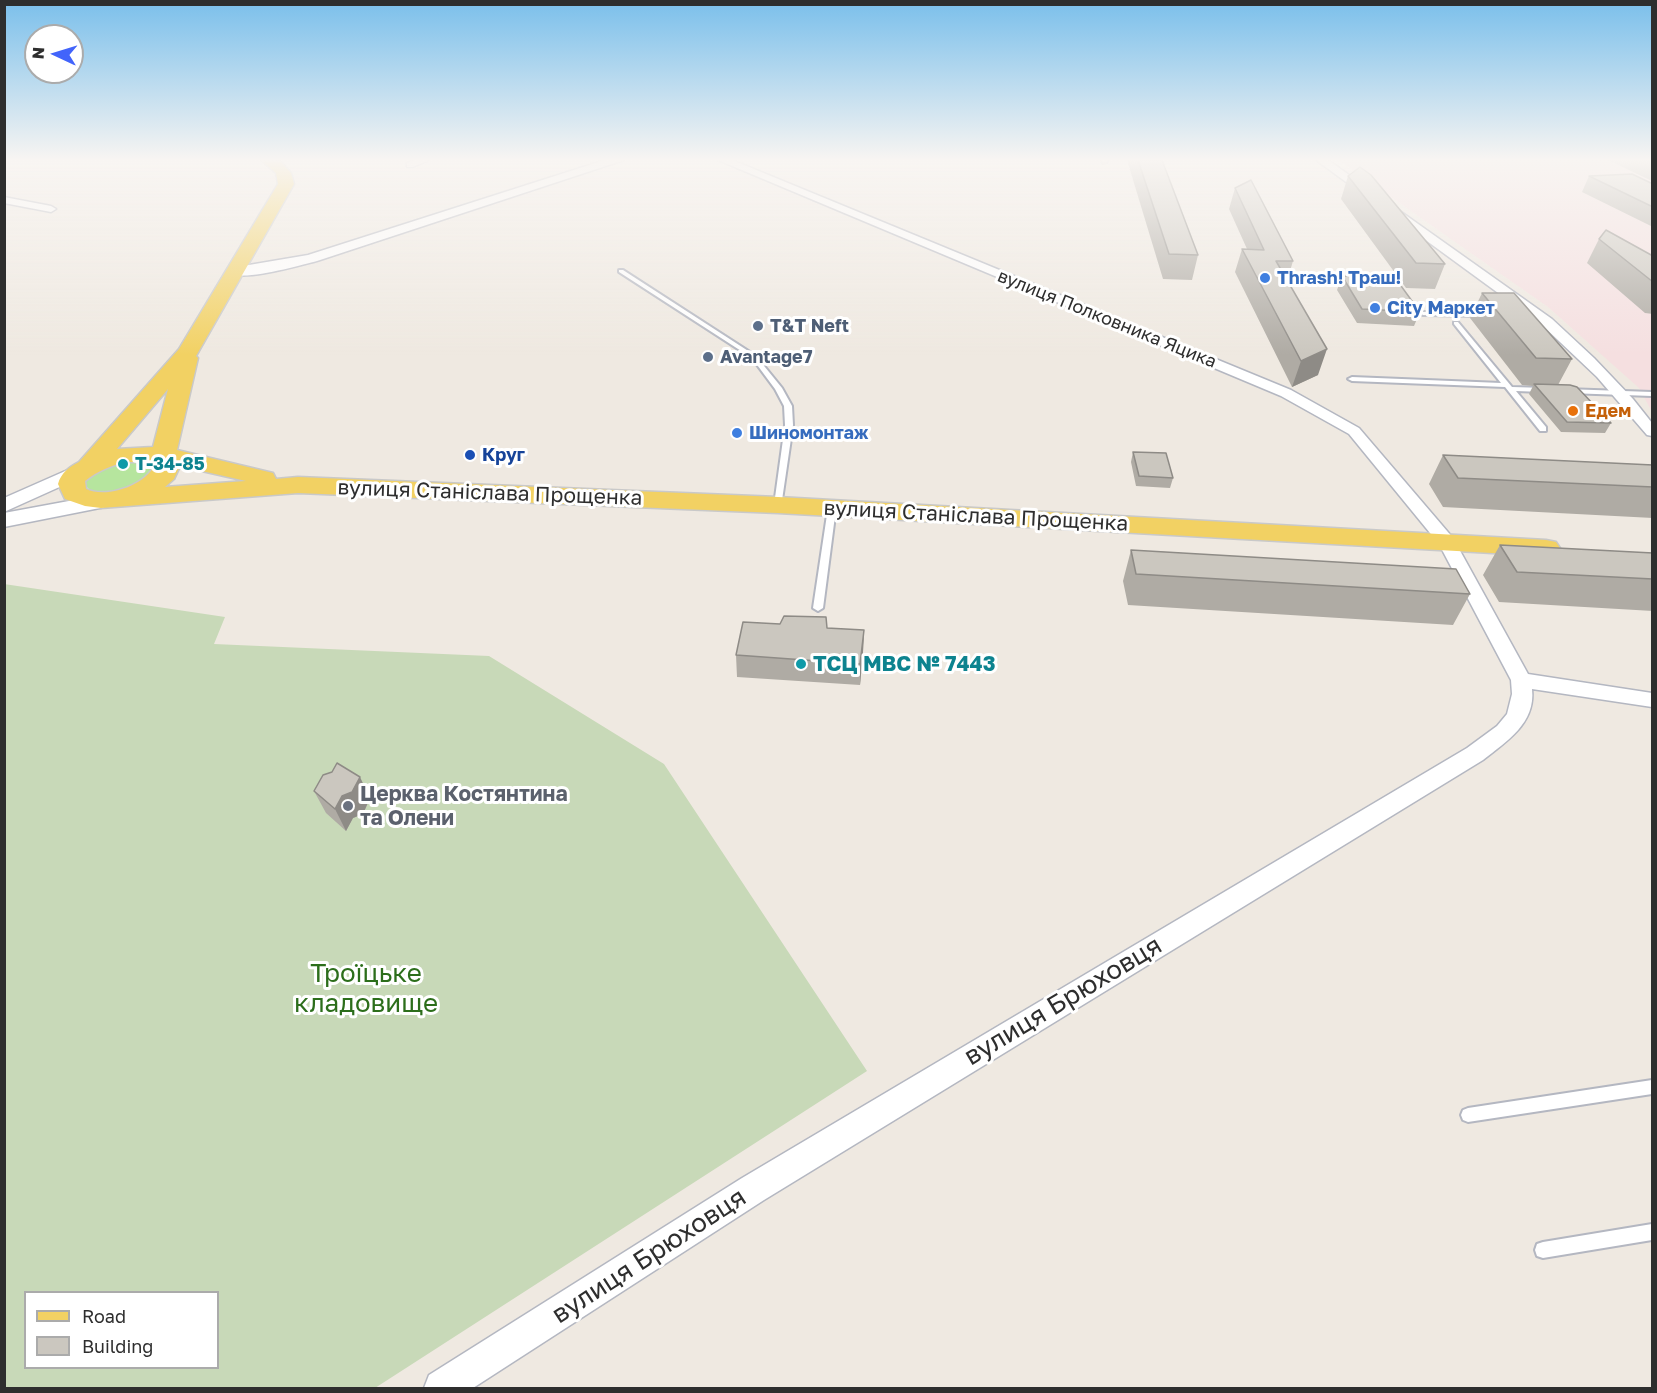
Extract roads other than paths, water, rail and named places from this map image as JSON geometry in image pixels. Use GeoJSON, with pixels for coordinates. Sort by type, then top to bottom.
{"type":"FeatureCollection","features":[{"type":"Feature","properties":{"kind":"main road"},"geometry":{"type":"LineString","coordinates":[[188,352],[163,455],[169,461],[169,465],[161,478],[133,494],[112,499],[84,500],[76,496],[70,485],[72,479],[88,466],[188,352],[263,225]]}},
{"type":"Feature","properties":{"kind":"main road","name":"вулиця Станіслава Прощенка"},"geometry":{"type":"LineString","coordinates":[[88,466],[109,457],[125,454],[163,455],[298,485]]}},
{"type":"Feature","properties":{"kind":"main road","name":"вулиця Станіслава Прощенка"},"geometry":{"type":"LineString","coordinates":[[112,499],[298,485],[778,505],[1573,549]]}},
{"type":"Feature","properties":{"kind":"street"},"geometry":{"type":"LineString","coordinates":[[237,272],[303,260],[413,225]]}},
{"type":"Feature","properties":{"kind":"street","name":"вулиця Полковника Яцика"},"geometry":{"type":"LineString","coordinates":[[880,225],[1287,393],[1354,431],[1447,542]]}},
{"type":"Feature","properties":{"kind":"street"},"geometry":{"type":"LineString","coordinates":[[1410,225],[1582,352],[1622,393],[1653,432]]}},
{"type":"Feature","properties":{"kind":"street"},"geometry":{"type":"LineString","coordinates":[[4,506],[88,466]]}},
{"type":"Feature","properties":{"kind":"street"},"geometry":{"type":"LineString","coordinates":[[4,520],[112,499]]}},
{"type":"Feature","properties":{"kind":"street","name":"вулиця Брюховця"},"geometry":{"type":"LineString","coordinates":[[442,1389],[753,1189],[1475,754],[1507,728],[1522,711],[1524,696],[1521,680],[1447,542]]}},
{"type":"Feature","properties":{"kind":"street"},"geometry":{"type":"LineString","coordinates":[[1521,680],[1653,700]]}},
{"type":"Feature","properties":{"kind":"lane"},"geometry":{"type":"LineString","coordinates":[[621,271],[754,357],[778,388],[788,406],[789,425],[778,505]]}},
{"type":"Feature","properties":{"kind":"lane"},"geometry":{"type":"LineString","coordinates":[[1423,312],[1492,314]]}},
{"type":"Feature","properties":{"kind":"lane"},"geometry":{"type":"LineString","coordinates":[[1456,323],[1543,429]]}},
{"type":"Feature","properties":{"kind":"lane"},"geometry":{"type":"LineString","coordinates":[[1352,379],[1653,394]]}},
{"type":"Feature","properties":{"kind":"lane"},"geometry":{"type":"LineString","coordinates":[[818,608],[832,508]]}},
{"type":"Feature","properties":{"kind":"lane"},"geometry":{"type":"LineString","coordinates":[[1468,1115],[1653,1087]]}},
{"type":"Feature","properties":{"kind":"lane"},"geometry":{"type":"LineString","coordinates":[[1543,1250],[1653,1232]]}},
{"type":"Feature","properties":{"kind":"place","name":"Thrash! Траш!"},"geometry":{"type":"Point","coordinates":[1265,278]}},
{"type":"Feature","properties":{"kind":"place","name":"City Маркет"},"geometry":{"type":"Point","coordinates":[1375,308]}},
{"type":"Feature","properties":{"kind":"place","name":"T&T Neft"},"geometry":{"type":"Point","coordinates":[758,326]}},
{"type":"Feature","properties":{"kind":"place","name":"Avantage7"},"geometry":{"type":"Point","coordinates":[708,357]}},
{"type":"Feature","properties":{"kind":"place","name":"Едем"},"geometry":{"type":"Point","coordinates":[1573,411]}},
{"type":"Feature","properties":{"kind":"place","name":"Шиномонтаж"},"geometry":{"type":"Point","coordinates":[737,433]}},
{"type":"Feature","properties":{"kind":"place","name":"Круг"},"geometry":{"type":"Point","coordinates":[470,455]}},
{"type":"Feature","properties":{"kind":"place","name":"Т-34-85"},"geometry":{"type":"Point","coordinates":[123,464]}},
{"type":"Feature","properties":{"kind":"place","name":"ТСЦ МВС № 7443"},"geometry":{"type":"Point","coordinates":[801,664]}},
{"type":"Feature","properties":{"kind":"place","name":"Церква Костянтина та Олени"},"geometry":{"type":"Point","coordinates":[348,806]}},
{"type":"Feature","properties":{"kind":"park label","name":"Троїцьке кладовище"},"geometry":{"type":"Point","coordinates":[366,989]}}]}
